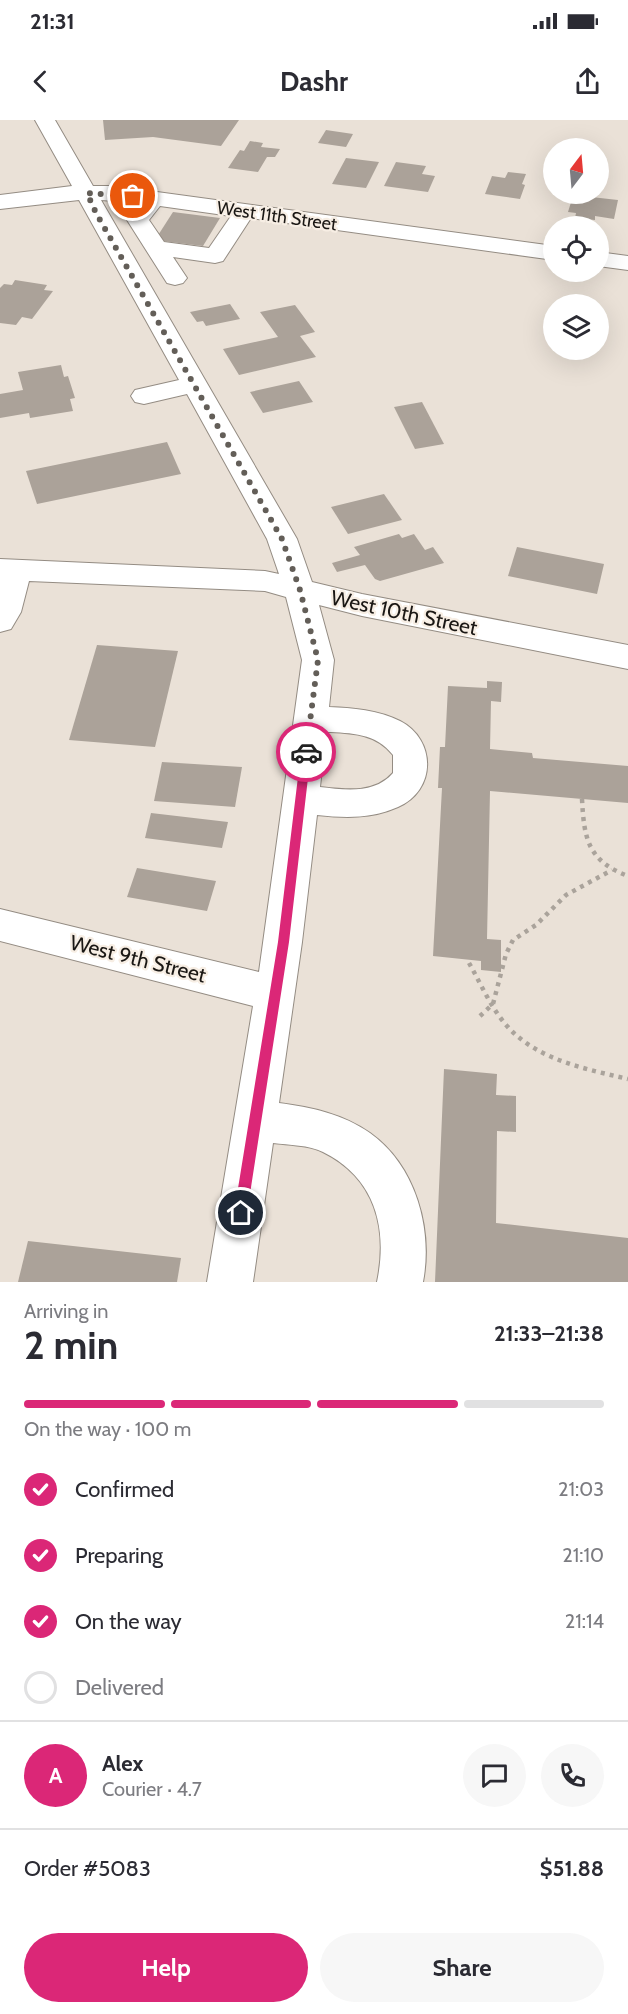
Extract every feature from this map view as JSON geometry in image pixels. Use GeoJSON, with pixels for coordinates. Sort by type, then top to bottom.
{"type":"FeatureCollection","features":[{"type":"Feature","properties":{"kind":"street"},"geometry":{"type":"LineString","coordinates":[[45,120],[282,539],[300,590],[318,660],[275,994],[230,1282]]}},
{"type":"Feature","properties":{"kind":"street","name":"West 11th Street"},"geometry":{"type":"LineString","coordinates":[[0,202],[68,193],[112,193],[543,252]]}},
{"type":"Feature","properties":{"kind":"street"},"geometry":{"type":"LineString","coordinates":[[154,199],[138,220],[175,278]]}},
{"type":"Feature","properties":{"kind":"street"},"geometry":{"type":"LineString","coordinates":[[156,248],[215,256],[244,211]]}},
{"type":"Feature","properties":{"kind":"street"},"geometry":{"type":"LineString","coordinates":[[609,261],[628,264]]}},
{"type":"Feature","properties":{"kind":"street"},"geometry":{"type":"LineString","coordinates":[[144,396],[194,384]]}},
{"type":"Feature","properties":{"kind":"street"},"geometry":{"type":"LineString","coordinates":[[0,621],[5,612],[8,569]]}},
{"type":"Feature","properties":{"kind":"street","name":"West 10th Street"},"geometry":{"type":"LineString","coordinates":[[8,569],[265,581],[362,605],[628,657]]}},
{"type":"Feature","properties":{"kind":"street"},"geometry":{"type":"LineString","coordinates":[[301,799],[359,803],[375,801],[397,791],[407,780],[411,768],[410,754],[403,742],[386,729],[372,724],[310,718]]}},
{"type":"Feature","properties":{"kind":"street","name":"West 9th Street"},"geometry":{"type":"LineString","coordinates":[[0,925],[275,994]]}},
{"type":"Feature","properties":{"kind":"street"},"geometry":{"type":"LineString","coordinates":[[255,1120],[306,1127],[336,1137],[359,1150],[378,1169],[391,1191],[404,1229],[404,1262],[400,1282]]}},
{"type":"Feature","properties":{"kind":"path"},"geometry":{"type":"LineString","coordinates":[[582,799],[584,829],[593,855],[612,870],[628,876]]}},
{"type":"Feature","properties":{"kind":"path"},"geometry":{"type":"LineString","coordinates":[[480,1016],[493,1004],[506,954],[513,940],[536,925],[566,895],[612,870]]}},
{"type":"Feature","properties":{"kind":"path"},"geometry":{"type":"LineString","coordinates":[[469,963],[496,1011],[516,1035],[543,1052],[573,1066],[628,1079]]}},
{"type":"Feature","properties":{"kind":"building"},"geometry":{"type":"Polygon","coordinates":[[[103,120],[239,120],[221,146],[153,137],[105,140],[103,120]]]}},
{"type":"Feature","properties":{"kind":"building"},"geometry":{"type":"Polygon","coordinates":[[[326,130],[353,134],[346,147],[318,143],[326,130]]]}},
{"type":"Feature","properties":{"kind":"building"},"geometry":{"type":"Polygon","coordinates":[[[250,141],[263,143],[261,147],[280,149],[275,157],[267,157],[258,172],[228,168],[240,150],[244,151],[250,141]]]}},
{"type":"Feature","properties":{"kind":"building"},"geometry":{"type":"Polygon","coordinates":[[[346,158],[379,162],[366,188],[332,184],[346,158]]]}},
{"type":"Feature","properties":{"kind":"building"},"geometry":{"type":"Polygon","coordinates":[[[396,162],[426,166],[422,174],[435,176],[428,192],[384,186],[396,162]]]}},
{"type":"Feature","properties":{"kind":"building"},"geometry":{"type":"Polygon","coordinates":[[[508,172],[526,174],[520,199],[485,194],[492,176],[505,178],[508,172]]]}},
{"type":"Feature","properties":{"kind":"building"},"geometry":{"type":"Polygon","coordinates":[[[609,199],[618,200],[614,219],[609,218],[609,216],[575,216],[576,213],[568,212],[570,204],[609,204],[609,199]]]}},
{"type":"Feature","properties":{"kind":"building"},"geometry":{"type":"Polygon","coordinates":[[[173,212],[220,218],[203,246],[155,240],[173,212]]]}},
{"type":"Feature","properties":{"kind":"building"},"geometry":{"type":"Polygon","coordinates":[[[15,280],[47,285],[44,290],[53,291],[32,319],[22,317],[16,325],[0,323],[0,288],[4,284],[12,285],[15,280]]]}},
{"type":"Feature","properties":{"kind":"building"},"geometry":{"type":"Polygon","coordinates":[[[230,304],[240,319],[206,326],[203,321],[197,322],[190,312],[230,304]]]}},
{"type":"Feature","properties":{"kind":"building"},"geometry":{"type":"Polygon","coordinates":[[[295,305],[315,332],[300,336],[316,357],[239,375],[223,349],[278,337],[260,312],[295,305]]]}},
{"type":"Feature","properties":{"kind":"building"},"geometry":{"type":"Polygon","coordinates":[[[61,365],[64,377],[68,376],[75,398],[70,399],[73,411],[30,418],[29,413],[0,418],[0,394],[23,390],[18,372],[61,365]]]}},
{"type":"Feature","properties":{"kind":"building"},"geometry":{"type":"Polygon","coordinates":[[[299,381],[313,402],[263,413],[250,392],[299,381]]]}},
{"type":"Feature","properties":{"kind":"building"},"geometry":{"type":"Polygon","coordinates":[[[422,402],[444,444],[415,449],[394,407],[422,402]]]}},
{"type":"Feature","properties":{"kind":"building"},"geometry":{"type":"Polygon","coordinates":[[[167,442],[181,474],[37,504],[26,471],[167,442]]]}},
{"type":"Feature","properties":{"kind":"building"},"geometry":{"type":"Polygon","coordinates":[[[384,494],[402,520],[348,534],[331,507],[384,494]]]}},
{"type":"Feature","properties":{"kind":"building"},"geometry":{"type":"Polygon","coordinates":[[[399,534],[402,538],[414,534],[425,550],[433,547],[444,563],[380,581],[375,579],[365,565],[337,572],[332,563],[360,555],[354,547],[399,534]]]}},
{"type":"Feature","properties":{"kind":"building"},"geometry":{"type":"Polygon","coordinates":[[[517,547],[604,564],[597,594],[508,576],[517,547]]]}},
{"type":"Feature","properties":{"kind":"building"},"geometry":{"type":"Polygon","coordinates":[[[97,645],[178,651],[155,747],[69,740],[97,645]]]}},
{"type":"Feature","properties":{"kind":"building"},"geometry":{"type":"Polygon","coordinates":[[[487,681],[502,682],[501,702],[491,701],[490,749],[532,753],[533,758],[628,766],[628,803],[490,791],[487,939],[501,940],[501,972],[481,970],[481,961],[433,956],[442,788],[438,788],[440,747],[445,747],[448,686],[487,688],[487,681]]]}},
{"type":"Feature","properties":{"kind":"building"},"geometry":{"type":"Polygon","coordinates":[[[162,762],[242,767],[235,807],[154,801],[162,762]]]}},
{"type":"Feature","properties":{"kind":"building"},"geometry":{"type":"Polygon","coordinates":[[[151,813],[228,822],[222,848],[145,838],[151,813]]]}},
{"type":"Feature","properties":{"kind":"building"},"geometry":{"type":"Polygon","coordinates":[[[137,868],[216,881],[207,911],[127,897],[137,868]]]}},
{"type":"Feature","properties":{"kind":"building"},"geometry":{"type":"Polygon","coordinates":[[[444,1069],[497,1074],[496,1095],[516,1096],[516,1132],[497,1131],[496,1223],[628,1238],[628,1282],[435,1282],[444,1069]]]}},
{"type":"Feature","properties":{"kind":"building"},"geometry":{"type":"Polygon","coordinates":[[[28,1241],[181,1258],[177,1282],[18,1282],[28,1241]]]}},
{"type":"Feature","properties":{"kind":"way so far"},"geometry":{"type":"LineString","coordinates":[[133,196],[87,193],[96,213],[282,539],[300,590],[318,660],[306,752]]}},
{"type":"Feature","properties":{"kind":"route"},"geometry":{"type":"LineString","coordinates":[[241,1213],[283,942],[306,752]]}}]}
